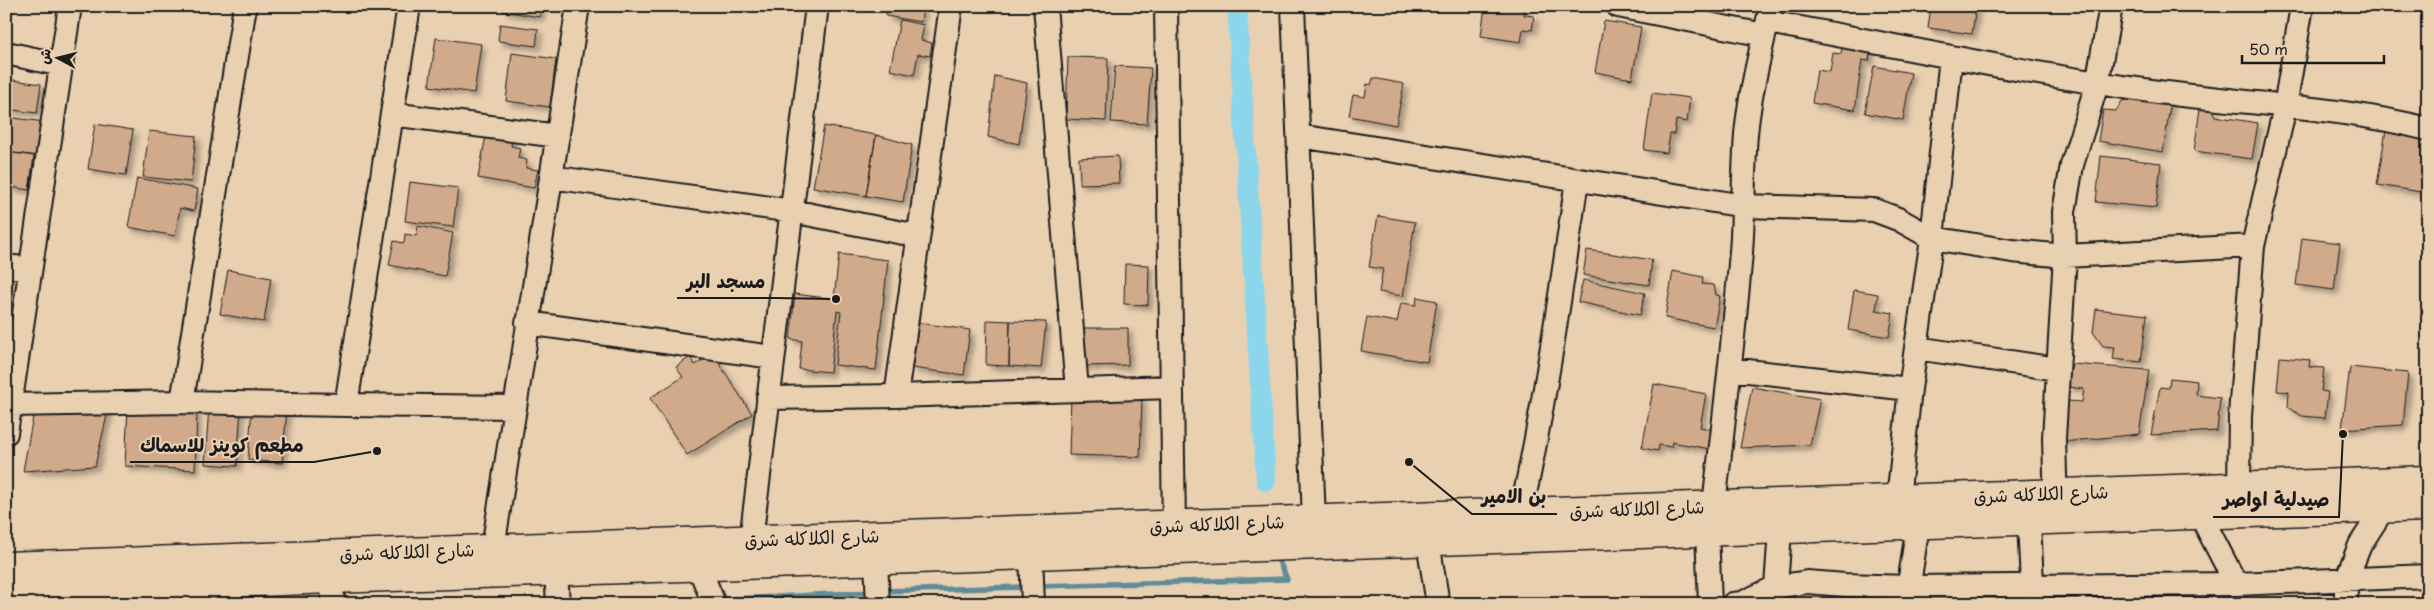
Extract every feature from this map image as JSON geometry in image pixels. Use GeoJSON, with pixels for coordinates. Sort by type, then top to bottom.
{"type":"FeatureCollection","features":[{"type":"Feature","properties":{"kind":"street"},"geometry":{"type":"LineString","coordinates":[[6,433],[70,6]]}},
{"type":"Feature","properties":{"kind":"street"},"geometry":{"type":"LineString","coordinates":[[182,402],[245,6]]}},
{"type":"Feature","properties":{"kind":"street"},"geometry":{"type":"LineString","coordinates":[[346,405],[409,6]]}},
{"type":"Feature","properties":{"kind":"street"},"geometry":{"type":"LineString","coordinates":[[493,548],[578,6]]}},
{"type":"Feature","properties":{"kind":"street"},"geometry":{"type":"LineString","coordinates":[[751,540],[817,6]]}},
{"type":"Feature","properties":{"kind":"street"},"geometry":{"type":"LineString","coordinates":[[896,396],[951,6]]}},
{"type":"Feature","properties":{"kind":"street"},"geometry":{"type":"LineString","coordinates":[[1045,6],[1077,390]]}},
{"type":"Feature","properties":{"kind":"street"},"geometry":{"type":"LineString","coordinates":[[1166,6],[1174,524]]}},
{"type":"Feature","properties":{"kind":"street"},"geometry":{"type":"LineString","coordinates":[[1293,6],[1314,520]]}},
{"type":"Feature","properties":{"kind":"street"},"geometry":{"type":"LineString","coordinates":[[1618,6],[1768,21],[2097,84],[2382,117],[2428,129]]}},
{"type":"Feature","properties":{"kind":"street"},"geometry":{"type":"LineString","coordinates":[[2057,521],[2054,438],[2065,256],[2064,212],[2072,165],[2097,84],[2112,6]]}},
{"type":"Feature","properties":{"kind":"street"},"geometry":{"type":"LineString","coordinates":[[2239,487],[2240,414],[2253,246],[2285,107],[2302,6]]}},
{"type":"Feature","properties":{"kind":"street"},"geometry":{"type":"LineString","coordinates":[[1714,505],[1730,369],[1745,206],[1743,187],[1746,132],[1768,21]]}},
{"type":"Feature","properties":{"kind":"street"},"geometry":{"type":"LineString","coordinates":[[6,53],[62,65]]}},
{"type":"Feature","properties":{"kind":"street"},"geometry":{"type":"LineString","coordinates":[[1898,499],[1910,388],[1932,238],[1951,57]]}},
{"type":"Feature","properties":{"kind":"street"},"geometry":{"type":"LineString","coordinates":[[392,114],[558,136]]}},
{"type":"Feature","properties":{"kind":"street"},"geometry":{"type":"LineString","coordinates":[[1299,136],[1745,206],[1874,210],[1898,219],[1932,238],[2012,251],[2065,256],[2253,246]]}},
{"type":"Feature","properties":{"kind":"street"},"geometry":{"type":"LineString","coordinates":[[551,177],[792,210],[918,236]]}},
{"type":"Feature","properties":{"kind":"street"},"geometry":{"type":"LineString","coordinates":[[1522,513],[1554,342],[1577,180]]}},
{"type":"Feature","properties":{"kind":"street"},"geometry":{"type":"LineString","coordinates":[[6,266],[30,269]]}},
{"type":"Feature","properties":{"kind":"street"},"geometry":{"type":"LineString","coordinates":[[527,323],[773,357]]}},
{"type":"Feature","properties":{"kind":"street"},"geometry":{"type":"LineString","coordinates":[[1916,348],[2057,369]]}},
{"type":"Feature","properties":{"kind":"street"},"geometry":{"type":"LineString","coordinates":[[1730,369],[1910,388]]}},
{"type":"Feature","properties":{"kind":"street"},"geometry":{"type":"LineString","coordinates":[[768,398],[1172,387]]}},
{"type":"Feature","properties":{"kind":"street"},"geometry":{"type":"LineString","coordinates":[[10,405],[182,402],[514,407]]}},
{"type":"Feature","properties":{"kind":"street","name":"شارع الكلاكله شرق"},"geometry":{"type":"LineString","coordinates":[[6,566],[332,579],[493,548],[2428,480]]}},
{"type":"Feature","properties":{"kind":"street","name":"شارع الكلاكله شرق"},"geometry":{"type":"LineString","coordinates":[[6,593],[556,571],[2428,507]]}},
{"type":"Feature","properties":{"kind":"street"},"geometry":{"type":"LineString","coordinates":[[2346,604],[2346,580],[2360,545],[2383,509]]}},
{"type":"Feature","properties":{"kind":"street"},"geometry":{"type":"LineString","coordinates":[[2201,516],[2236,584]]}},
{"type":"Feature","properties":{"kind":"street"},"geometry":{"type":"LineString","coordinates":[[2029,522],[2033,595]]}},
{"type":"Feature","properties":{"kind":"street"},"geometry":{"type":"LineString","coordinates":[[1907,595],[1918,525]]}},
{"type":"Feature","properties":{"kind":"street"},"geometry":{"type":"LineString","coordinates":[[1776,587],[1780,530]]}},
{"type":"Feature","properties":{"kind":"street"},"geometry":{"type":"LineString","coordinates":[[1707,532],[1710,604]]}},
{"type":"Feature","properties":{"kind":"street"},"geometry":{"type":"LineString","coordinates":[[1428,542],[1438,604]]}},
{"type":"Feature","properties":{"kind":"street"},"geometry":{"type":"LineString","coordinates":[[1031,555],[1033,604]]}},
{"type":"Feature","properties":{"kind":"street"},"geometry":{"type":"LineString","coordinates":[[876,561],[878,604]]}},
{"type":"Feature","properties":{"kind":"street"},"geometry":{"type":"LineString","coordinates":[[699,567],[714,604]]}},
{"type":"Feature","properties":{"kind":"street"},"geometry":{"type":"LineString","coordinates":[[556,571],[558,604]]}},
{"type":"Feature","properties":{"kind":"street"},"geometry":{"type":"LineString","coordinates":[[1733,604],[1742,603],[1776,587],[1807,582],[1845,585],[1907,595],[2033,595],[2428,576]]}},
{"type":"Feature","properties":{"kind":"building"},"geometry":{"type":"Polygon","coordinates":[[[504,6],[542,6],[540,17],[503,11],[504,6]]]}},
{"type":"Feature","properties":{"kind":"building"},"geometry":{"type":"Polygon","coordinates":[[[887,6],[923,6],[921,22],[886,16],[887,6]]]}},
{"type":"Feature","properties":{"kind":"building"},"geometry":{"type":"Polygon","coordinates":[[[1485,6],[1525,6],[1524,15],[1534,16],[1532,30],[1523,29],[1521,42],[1481,36],[1485,6]]]}},
{"type":"Feature","properties":{"kind":"building"},"geometry":{"type":"Polygon","coordinates":[[[1931,6],[1976,6],[1972,34],[1928,28],[1931,6]]]}},
{"type":"Feature","properties":{"kind":"building"},"geometry":{"type":"Polygon","coordinates":[[[900,20],[924,25],[921,40],[932,43],[930,56],[918,54],[914,75],[890,70],[900,20]]]}},
{"type":"Feature","properties":{"kind":"building"},"geometry":{"type":"Polygon","coordinates":[[[1604,21],[1641,27],[1632,79],[1595,72],[1604,21]]]}},
{"type":"Feature","properties":{"kind":"building"},"geometry":{"type":"Polygon","coordinates":[[[500,24],[538,29],[536,46],[498,41],[500,24]]]}},
{"type":"Feature","properties":{"kind":"building"},"geometry":{"type":"Polygon","coordinates":[[[436,38],[481,44],[474,93],[429,86],[436,38]]]}},
{"type":"Feature","properties":{"kind":"building"},"geometry":{"type":"Polygon","coordinates":[[[1843,40],[1871,44],[1869,61],[1862,60],[1855,110],[1812,103],[1817,70],[1830,72],[1833,53],[1841,54],[1843,40]]]}},
{"type":"Feature","properties":{"kind":"building"},"geometry":{"type":"Polygon","coordinates":[[[512,53],[556,59],[550,107],[506,101],[512,53]]]}},
{"type":"Feature","properties":{"kind":"building"},"geometry":{"type":"Polygon","coordinates":[[[1068,57],[1108,58],[1106,121],[1066,119],[1068,57]]]}},
{"type":"Feature","properties":{"kind":"building"},"geometry":{"type":"Polygon","coordinates":[[[1115,66],[1151,68],[1147,124],[1111,122],[1115,66]]]}},
{"type":"Feature","properties":{"kind":"building"},"geometry":{"type":"Polygon","coordinates":[[[1874,66],[1911,73],[1903,120],[1865,113],[1874,66]]]}},
{"type":"Feature","properties":{"kind":"building"},"geometry":{"type":"Polygon","coordinates":[[[995,76],[1027,83],[1019,144],[988,137],[995,76]]]}},
{"type":"Feature","properties":{"kind":"building"},"geometry":{"type":"Polygon","coordinates":[[[1373,78],[1404,84],[1396,125],[1349,116],[1353,95],[1365,97],[1367,84],[1371,85],[1373,78]]]}},
{"type":"Feature","properties":{"kind":"building"},"geometry":{"type":"Polygon","coordinates":[[[6,79],[41,84],[37,113],[6,109],[6,79]]]}},
{"type":"Feature","properties":{"kind":"building"},"geometry":{"type":"Polygon","coordinates":[[[1652,93],[1690,98],[1687,122],[1676,120],[1674,134],[1670,134],[1667,153],[1644,150],[1652,93]]]}},
{"type":"Feature","properties":{"kind":"building"},"geometry":{"type":"Polygon","coordinates":[[[2132,99],[2171,99],[2163,152],[2098,141],[2103,110],[2116,111],[2122,101],[2132,99]]]}},
{"type":"Feature","properties":{"kind":"building"},"geometry":{"type":"Polygon","coordinates":[[[2200,108],[2215,110],[2214,116],[2258,123],[2252,159],[2194,151],[2200,108]]]}},
{"type":"Feature","properties":{"kind":"building"},"geometry":{"type":"Polygon","coordinates":[[[6,117],[45,122],[40,156],[6,152],[6,117]]]}},
{"type":"Feature","properties":{"kind":"building"},"geometry":{"type":"Polygon","coordinates":[[[95,124],[133,130],[126,175],[88,169],[95,124]]]}},
{"type":"Feature","properties":{"kind":"building"},"geometry":{"type":"Polygon","coordinates":[[[824,126],[876,135],[866,196],[813,187],[824,126]]]}},
{"type":"Feature","properties":{"kind":"building"},"geometry":{"type":"Polygon","coordinates":[[[487,130],[513,135],[511,146],[520,148],[518,158],[527,160],[526,168],[538,170],[534,188],[478,178],[487,130]]]}},
{"type":"Feature","properties":{"kind":"building"},"geometry":{"type":"Polygon","coordinates":[[[2386,130],[2428,137],[2428,193],[2377,185],[2386,130]]]}},
{"type":"Feature","properties":{"kind":"building"},"geometry":{"type":"Polygon","coordinates":[[[149,131],[196,136],[191,182],[143,177],[149,131]]]}},
{"type":"Feature","properties":{"kind":"building"},"geometry":{"type":"Polygon","coordinates":[[[876,135],[912,145],[903,202],[866,196],[876,135]]]}},
{"type":"Feature","properties":{"kind":"building"},"geometry":{"type":"Polygon","coordinates":[[[6,152],[34,156],[29,190],[6,186],[6,152]]]}},
{"type":"Feature","properties":{"kind":"building"},"geometry":{"type":"Polygon","coordinates":[[[1118,156],[1119,183],[1080,184],[1079,158],[1118,156]]]}},
{"type":"Feature","properties":{"kind":"building"},"geometry":{"type":"Polygon","coordinates":[[[2101,156],[2161,163],[2156,208],[2096,202],[2101,156]]]}},
{"type":"Feature","properties":{"kind":"building"},"geometry":{"type":"Polygon","coordinates":[[[137,178],[198,189],[194,211],[180,208],[175,236],[128,227],[137,178]]]}},
{"type":"Feature","properties":{"kind":"building"},"geometry":{"type":"Polygon","coordinates":[[[410,182],[458,188],[453,227],[405,221],[410,182]]]}},
{"type":"Feature","properties":{"kind":"building"},"geometry":{"type":"Polygon","coordinates":[[[1378,216],[1415,222],[1403,296],[1379,292],[1383,269],[1369,267],[1378,216]]]}},
{"type":"Feature","properties":{"kind":"building"},"geometry":{"type":"Polygon","coordinates":[[[418,226],[453,233],[445,276],[389,265],[394,241],[404,243],[405,234],[416,236],[418,226]]]}},
{"type":"Feature","properties":{"kind":"building"},"geometry":{"type":"Polygon","coordinates":[[[2302,238],[2340,243],[2334,290],[2296,285],[2302,238]]]}},
{"type":"Feature","properties":{"kind":"building"},"geometry":{"type":"Polygon","coordinates":[[[1587,250],[1652,260],[1649,285],[1583,275],[1587,250]]]}},
{"type":"Feature","properties":{"kind":"building"},"geometry":{"type":"Polygon","coordinates":[[[839,254],[888,260],[876,370],[835,365],[841,312],[837,311],[830,372],[799,369],[802,341],[790,339],[795,294],[834,299],[839,254]]]}},
{"type":"Feature","properties":{"kind":"building"},"geometry":{"type":"Polygon","coordinates":[[[1125,264],[1149,265],[1148,305],[1124,304],[1125,264]]]}},
{"type":"Feature","properties":{"kind":"building"},"geometry":{"type":"Polygon","coordinates":[[[6,268],[12,269],[6,305],[6,268]]]}},
{"type":"Feature","properties":{"kind":"building"},"geometry":{"type":"Polygon","coordinates":[[[228,270],[271,278],[264,322],[220,314],[228,270]]]}},
{"type":"Feature","properties":{"kind":"building"},"geometry":{"type":"Polygon","coordinates":[[[1673,271],[1703,277],[1702,284],[1714,285],[1716,295],[1720,296],[1714,327],[1665,318],[1673,271]]]}},
{"type":"Feature","properties":{"kind":"building"},"geometry":{"type":"Polygon","coordinates":[[[1583,280],[1645,293],[1640,315],[1578,302],[1583,280]]]}},
{"type":"Feature","properties":{"kind":"building"},"geometry":{"type":"Polygon","coordinates":[[[1854,290],[1878,294],[1876,310],[1893,313],[1889,337],[1848,330],[1854,290]]]}},
{"type":"Feature","properties":{"kind":"building"},"geometry":{"type":"Polygon","coordinates":[[[1417,297],[1437,301],[1427,362],[1361,351],[1367,317],[1397,322],[1401,303],[1416,305],[1417,297]]]}},
{"type":"Feature","properties":{"kind":"building"},"geometry":{"type":"Polygon","coordinates":[[[2096,309],[2147,315],[2141,362],[2113,359],[2115,347],[2103,346],[2093,332],[2096,309]]]}},
{"type":"Feature","properties":{"kind":"building"},"geometry":{"type":"Polygon","coordinates":[[[987,320],[1010,321],[1009,366],[986,365],[987,320]]]}},
{"type":"Feature","properties":{"kind":"building"},"geometry":{"type":"Polygon","coordinates":[[[1010,321],[1046,322],[1041,368],[1009,366],[1010,321]]]}},
{"type":"Feature","properties":{"kind":"building"},"geometry":{"type":"Polygon","coordinates":[[[919,323],[970,330],[964,375],[912,368],[919,323]]]}},
{"type":"Feature","properties":{"kind":"building"},"geometry":{"type":"Polygon","coordinates":[[[1082,328],[1128,328],[1128,365],[1082,366],[1082,328]]]}},
{"type":"Feature","properties":{"kind":"building"},"geometry":{"type":"Polygon","coordinates":[[[713,354],[752,414],[687,455],[650,398],[683,377],[676,367],[690,357],[695,365],[713,354]]]}},
{"type":"Feature","properties":{"kind":"building"},"geometry":{"type":"Polygon","coordinates":[[[2280,357],[2310,360],[2309,367],[2324,368],[2321,391],[2328,392],[2325,418],[2302,416],[2288,407],[2289,392],[2277,391],[2280,357]]]}},
{"type":"Feature","properties":{"kind":"building"},"geometry":{"type":"Polygon","coordinates":[[[2072,364],[2149,370],[2139,434],[2063,442],[2067,401],[2082,402],[2084,389],[2068,387],[2072,364]]]}},
{"type":"Feature","properties":{"kind":"building"},"geometry":{"type":"Polygon","coordinates":[[[2350,367],[2408,373],[2403,425],[2342,429],[2350,367]]]}},
{"type":"Feature","properties":{"kind":"building"},"geometry":{"type":"Polygon","coordinates":[[[2170,378],[2197,381],[2196,395],[2220,398],[2217,431],[2151,435],[2160,387],[2169,388],[2170,378]]]}},
{"type":"Feature","properties":{"kind":"building"},"geometry":{"type":"Polygon","coordinates":[[[1654,384],[1706,394],[1700,427],[1714,430],[1710,449],[1672,442],[1671,447],[1659,445],[1658,451],[1642,448],[1654,384]]]}},
{"type":"Feature","properties":{"kind":"building"},"geometry":{"type":"Polygon","coordinates":[[[1752,387],[1820,399],[1810,445],[1740,448],[1752,387]]]}},
{"type":"Feature","properties":{"kind":"building"},"geometry":{"type":"Polygon","coordinates":[[[1071,396],[1142,398],[1140,457],[1069,455],[1071,396]]]}},
{"type":"Feature","properties":{"kind":"building"},"geometry":{"type":"Polygon","coordinates":[[[128,406],[197,409],[195,470],[125,466],[128,406]]]}},
{"type":"Feature","properties":{"kind":"building"},"geometry":{"type":"Polygon","coordinates":[[[209,406],[241,408],[237,466],[205,464],[209,406]]]}},
{"type":"Feature","properties":{"kind":"building"},"geometry":{"type":"Polygon","coordinates":[[[252,406],[287,409],[282,463],[248,460],[252,406]]]}},
{"type":"Feature","properties":{"kind":"building"},"geometry":{"type":"Polygon","coordinates":[[[109,407],[95,466],[23,471],[34,411],[109,407]]]}},
{"type":"Feature","properties":{"kind":"building"},"geometry":{"type":"Polygon","coordinates":[[[1961,587],[1961,604],[1909,604],[1909,588],[1961,587]]]}},
{"type":"Feature","properties":{"kind":"building"},"geometry":{"type":"Polygon","coordinates":[[[1875,599],[1876,604],[1823,604],[1823,600],[1875,599]]]}},
{"type":"Feature","properties":{"kind":"waterway"},"geometry":{"type":"LineString","coordinates":[[1237,6],[1266,481]]}},
{"type":"Feature","properties":{"kind":"waterway"},"geometry":{"type":"LineString","coordinates":[[1037,586],[1287,579],[1277,557]]}},
{"type":"Feature","properties":{"kind":"waterway"},"geometry":{"type":"LineString","coordinates":[[882,591],[1028,587]]}},
{"type":"Feature","properties":{"kind":"waterway"},"geometry":{"type":"LineString","coordinates":[[717,600],[873,592]]}},
{"type":"Feature","properties":{"kind":"waterway"},"geometry":{"type":"LineString","coordinates":[[585,604],[708,600]]}},
{"type":"Feature","properties":{"kind":"waterway"},"geometry":{"type":"LineString","coordinates":[[354,604],[386,604]]}},
{"type":"Feature","properties":{"kind":"place","name":"مسجد البر"},"geometry":{"type":"Point","coordinates":[836,299]}},
{"type":"Feature","properties":{"kind":"place","name":"صيدلية اواصر"},"geometry":{"type":"Point","coordinates":[2343,434]}},
{"type":"Feature","properties":{"kind":"place","name":"مطعم كوينز للاسماك"},"geometry":{"type":"Point","coordinates":[377,451]}},
{"type":"Feature","properties":{"kind":"place","name":"بن الامير"},"geometry":{"type":"Point","coordinates":[1409,462]}}]}
